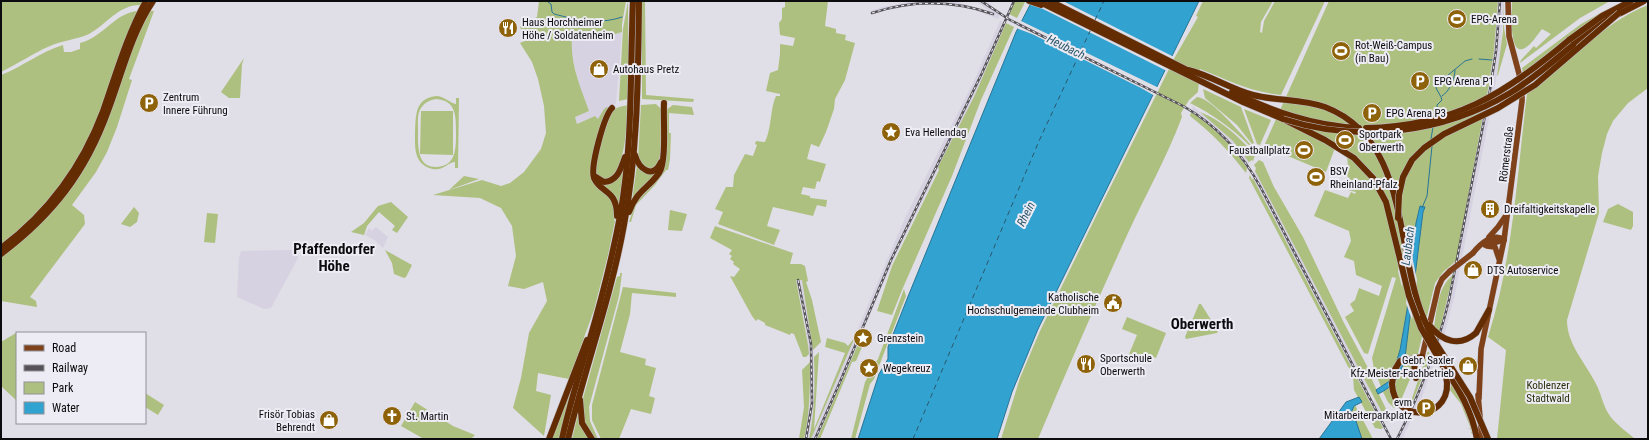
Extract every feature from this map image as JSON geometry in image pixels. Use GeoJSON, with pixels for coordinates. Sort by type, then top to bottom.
{"type":"FeatureCollection","features":[{"type":"Feature","properties":{"kind":"highway"},"geometry":{"type":"LineString","coordinates":[[1,248],[44,210],[66,183],[78,165],[94,134],[128,40],[146,1]]}},
{"type":"Feature","properties":{"kind":"highway"},"geometry":{"type":"LineString","coordinates":[[1,254],[26,235],[48,214],[71,186],[86,162],[103,124],[136,34],[152,1]]}},
{"type":"Feature","properties":{"kind":"highway"},"geometry":{"type":"LineString","coordinates":[[562,439],[573,394],[607,276],[617,232],[624,189],[629,148],[632,99],[633,1]]}},
{"type":"Feature","properties":{"kind":"highway"},"geometry":{"type":"LineString","coordinates":[[568,439],[580,391],[611,286],[624,225],[634,153],[637,105],[639,1]]}},
{"type":"Feature","properties":{"kind":"highway"},"geometry":{"type":"LineString","coordinates":[[1029,1],[1050,3],[1243,102],[1283,119],[1343,150],[1363,167],[1376,182],[1385,199],[1390,213],[1414,312],[1421,328],[1459,389],[1471,414],[1477,439]]}},
{"type":"Feature","properties":{"kind":"highway"},"geometry":{"type":"LineString","coordinates":[[1038,1],[1050,3],[1260,105],[1303,120],[1356,128],[1406,125],[1450,115],[1494,96],[1529,73],[1592,23],[1612,10],[1631,1]]}},
{"type":"Feature","properties":{"kind":"highway"},"geometry":{"type":"LineString","coordinates":[[1283,119],[1320,128],[1365,133],[1410,130],[1452,120],[1483,108],[1511,92],[1542,70],[1592,29],[1619,13],[1644,1]]}},
{"type":"Feature","properties":{"kind":"highway"},"geometry":{"type":"LineString","coordinates":[[1398,218],[1399,194],[1403,177],[1412,160],[1424,148],[1444,134],[1498,108],[1535,85],[1619,13]]}},
{"type":"Feature","properties":{"kind":"highway"},"geometry":{"type":"LineString","coordinates":[[1188,70],[1198,72],[1252,95],[1318,105],[1349,120],[1364,134],[1380,155],[1389,180],[1414,291],[1423,317],[1432,336],[1470,397],[1488,439]]}},
{"type":"Feature","properties":{"kind":"highway"},"geometry":{"type":"LineString","coordinates":[[624,225],[637,196],[660,171],[663,164],[664,102]]}},
{"type":"Feature","properties":{"kind":"highway"},"geometry":{"type":"LineString","coordinates":[[612,108],[606,117],[593,172],[595,180],[611,195],[616,204],[617,232]]}},
{"type":"Feature","properties":{"kind":"highway"},"geometry":{"type":"LineString","coordinates":[[593,172],[597,178],[602,181],[607,182],[612,180],[621,170],[629,148]]}},
{"type":"Feature","properties":{"kind":"highway"},"geometry":{"type":"LineString","coordinates":[[634,153],[639,166],[648,171],[654,170],[658,167],[663,155]]}},
{"type":"Feature","properties":{"kind":"highway"},"geometry":{"type":"LineString","coordinates":[[1423,317],[1437,334],[1447,340],[1463,341],[1476,333],[1489,310]]}},
{"type":"Feature","properties":{"kind":"highway"},"geometry":{"type":"LineString","coordinates":[[549,439],[583,346],[592,330]]}},
{"type":"Feature","properties":{"kind":"highway"},"geometry":{"type":"LineString","coordinates":[[1416,378],[1418,360],[1406,359],[1400,361],[1395,368],[1392,379],[1392,389],[1396,399],[1400,404],[1414,412],[1433,410],[1444,398],[1448,385],[1444,366]]}},
{"type":"Feature","properties":{"kind":"highway"},"geometry":{"type":"LineString","coordinates":[[580,391],[581,419],[592,439]]}},
{"type":"Feature","properties":{"kind":"main road","name":"Römerstraße"},"geometry":{"type":"LineString","coordinates":[[1482,439],[1479,398],[1481,380],[1479,374],[1481,349],[1504,240],[1522,92],[1509,36],[1508,1]]}},
{"type":"Feature","properties":{"kind":"main road"},"geometry":{"type":"LineString","coordinates":[[1418,360],[1438,288],[1442,279],[1487,241],[1508,212]]}},
{"type":"Feature","properties":{"kind":"main road"},"geometry":{"type":"LineString","coordinates":[[1487,241],[1496,237],[1504,240]]}},
{"type":"Feature","properties":{"kind":"main road"},"geometry":{"type":"LineString","coordinates":[[1473,253],[1482,246],[1504,240]]}},
{"type":"Feature","properties":{"kind":"main road"},"geometry":{"type":"LineString","coordinates":[[1482,246],[1490,246],[1495,248],[1500,261]]}},
{"type":"Feature","properties":{"kind":"shaded area"},"geometry":{"type":"Polygon","coordinates":[[[915,1],[953,1],[989,11],[976,1],[986,1],[1001,12],[998,19],[973,9],[947,4],[911,5],[872,14],[871,11],[882,7],[915,1]]]}},
{"type":"Feature","properties":{"kind":"shaded area"},"geometry":{"type":"Polygon","coordinates":[[[1498,1],[1504,1],[1500,57],[1455,294],[1444,336],[1421,399],[1402,439],[1395,439],[1415,398],[1433,353],[1443,319],[1456,261],[1489,84],[1494,50],[1498,1]]]}},
{"type":"Feature","properties":{"kind":"shaded area"},"geometry":{"type":"Polygon","coordinates":[[[1000,21],[1006,23],[974,97],[893,261],[817,439],[811,439],[905,218],[974,81],[1000,21]]]}},
{"type":"Feature","properties":{"kind":"shaded area"},"geometry":{"type":"Polygon","coordinates":[[[622,32],[616,103],[598,119],[594,116],[577,124],[575,117],[576,72],[571,51],[572,36],[602,38],[622,32]]]}},
{"type":"Feature","properties":{"kind":"shaded area"},"geometry":{"type":"Polygon","coordinates":[[[1193,106],[1233,141],[1249,162],[1247,168],[1237,154],[1218,133],[1191,112],[1193,106]]]}},
{"type":"Feature","properties":{"kind":"shaded area"},"geometry":{"type":"Polygon","coordinates":[[[1255,171],[1267,190],[1370,389],[1364,391],[1357,378],[1253,178],[1255,171]]]}},
{"type":"Feature","properties":{"kind":"shaded area"},"geometry":{"type":"Polygon","coordinates":[[[376,227],[388,237],[383,248],[376,241],[365,235],[369,228],[372,231],[376,227]]]}},
{"type":"Feature","properties":{"kind":"shaded area"},"geometry":{"type":"Polygon","coordinates":[[[291,250],[297,253],[298,258],[271,308],[264,309],[237,297],[239,257],[241,251],[291,250]]]}},
{"type":"Feature","properties":{"kind":"shaded area"},"geometry":{"type":"Polygon","coordinates":[[[802,279],[813,350],[815,384],[814,414],[809,439],[804,439],[810,401],[809,354],[803,312],[796,280],[802,279]]]}},
{"type":"Feature","properties":{"kind":"shaded area"},"geometry":{"type":"Polygon","coordinates":[[[1375,400],[1384,417],[1379,420],[1370,403],[1375,400]]]}},
{"type":"Feature","properties":{"kind":"green space"},"geometry":{"type":"Polygon","coordinates":[[[1,1],[144,1],[142,5],[120,11],[89,34],[50,46],[1,72],[1,1]]]}},
{"type":"Feature","properties":{"kind":"green space"},"geometry":{"type":"Polygon","coordinates":[[[539,1],[626,1],[622,32],[602,38],[572,36],[574,66],[589,111],[575,117],[577,124],[595,116],[598,119],[604,109],[607,107],[609,109],[591,172],[611,198],[616,214],[608,255],[594,310],[569,379],[538,373],[536,391],[551,395],[544,436],[513,408],[521,378],[529,333],[547,301],[543,282],[524,289],[508,286],[516,256],[512,226],[501,208],[480,198],[433,195],[482,180],[501,186],[510,183],[524,172],[541,149],[546,133],[544,106],[538,79],[532,62],[520,43],[527,40],[520,27],[537,17],[539,1]]]}},
{"type":"Feature","properties":{"kind":"green space"},"geometry":{"type":"Polygon","coordinates":[[[628,1],[628,99],[619,101],[623,29],[628,1]]]}},
{"type":"Feature","properties":{"kind":"green space"},"geometry":{"type":"Polygon","coordinates":[[[642,1],[645,1],[646,95],[694,99],[693,102],[642,99],[642,1]]]}},
{"type":"Feature","properties":{"kind":"green space"},"geometry":{"type":"Polygon","coordinates":[[[785,1],[828,1],[825,26],[836,29],[836,33],[846,35],[845,40],[855,43],[845,80],[835,99],[834,109],[826,132],[819,147],[811,144],[807,159],[826,164],[820,182],[817,181],[815,189],[803,187],[801,194],[810,196],[810,198],[827,200],[826,207],[817,205],[813,216],[773,207],[767,226],[780,230],[774,245],[718,224],[723,212],[715,209],[726,187],[733,187],[734,175],[745,154],[753,156],[757,145],[755,144],[756,141],[765,142],[769,130],[774,101],[776,96],[780,96],[780,94],[766,91],[770,73],[778,70],[780,44],[793,46],[795,38],[780,35],[779,23],[782,19],[782,8],[785,7],[785,1]]]}},
{"type":"Feature","properties":{"kind":"green space"},"geometry":{"type":"Polygon","coordinates":[[[1015,1],[1025,2],[1017,18],[1009,14],[1015,1]]]}},
{"type":"Feature","properties":{"kind":"green space"},"geometry":{"type":"Polygon","coordinates":[[[1203,1],[1273,1],[1261,22],[1260,32],[1262,33],[1264,21],[1275,1],[1325,1],[1281,95],[1258,91],[1200,69],[1198,92],[1189,100],[1181,113],[1182,117],[1170,147],[1116,259],[1038,439],[1001,439],[1020,378],[1040,331],[1175,57],[1198,17],[1196,16],[1203,1]]]}},
{"type":"Feature","properties":{"kind":"green space","name":"Sportpark Oberwerth"},"geometry":{"type":"Polygon","coordinates":[[[1329,1],[1498,1],[1494,50],[1489,84],[1456,261],[1443,272],[1435,283],[1414,370],[1401,400],[1397,395],[1392,398],[1397,406],[1394,408],[1388,402],[1383,392],[1393,385],[1399,377],[1403,365],[1423,212],[1425,207],[1420,207],[1418,215],[1407,310],[1400,350],[1391,380],[1381,387],[1374,369],[1372,358],[1396,278],[1392,277],[1368,354],[1364,353],[1345,317],[1354,311],[1350,304],[1355,300],[1359,288],[1379,296],[1382,286],[1356,275],[1354,261],[1344,257],[1351,241],[1349,231],[1314,216],[1325,190],[1348,198],[1351,192],[1355,194],[1356,192],[1348,190],[1352,181],[1347,176],[1347,156],[1335,148],[1326,172],[1264,146],[1329,1]],[[1407,238],[1398,271],[1402,287],[1409,241],[1407,238]]]}},
{"type":"Feature","properties":{"kind":"green space"},"geometry":{"type":"Polygon","coordinates":[[[1504,1],[1504,28],[1507,44],[1497,76],[1503,31],[1504,1]]]}},
{"type":"Feature","properties":{"kind":"green space"},"geometry":{"type":"Polygon","coordinates":[[[1512,1],[1610,1],[1580,18],[1520,63],[1534,46],[1536,48],[1551,34],[1542,29],[1532,42],[1525,48],[1520,49],[1516,46],[1513,40],[1512,31],[1512,1]]]}},
{"type":"Feature","properties":{"kind":"green space"},"geometry":{"type":"Polygon","coordinates":[[[1620,2],[1582,26],[1523,73],[1522,68],[1581,24],[1620,2]]]}},
{"type":"Feature","properties":{"kind":"green space","name":"Koblenzer Stadtwald"},"geometry":{"type":"Polygon","coordinates":[[[1648,5],[1648,88],[1628,103],[1613,121],[1607,134],[1598,176],[1599,213],[1567,320],[1570,338],[1592,376],[1608,413],[1617,424],[1635,439],[1497,439],[1506,350],[1488,337],[1503,278],[1509,247],[1527,94],[1599,34],[1631,13],[1648,5]]]}},
{"type":"Feature","properties":{"kind":"green space"},"geometry":{"type":"Polygon","coordinates":[[[138,11],[87,145],[51,201],[1,247],[1,75],[63,45],[64,52],[71,52],[80,49],[80,43],[96,36],[115,20],[138,11]]]}},
{"type":"Feature","properties":{"kind":"green space"},"geometry":{"type":"Polygon","coordinates":[[[149,11],[154,11],[129,79],[132,80],[117,127],[107,152],[96,172],[72,205],[84,215],[85,224],[30,297],[36,301],[37,307],[1,301],[1,256],[25,238],[48,217],[71,189],[149,11]]]}},
{"type":"Feature","properties":{"kind":"green space"},"geometry":{"type":"Polygon","coordinates":[[[1006,23],[1014,27],[981,100],[952,176],[892,315],[877,311],[892,266],[939,170],[938,167],[974,97],[1006,23]]]}},
{"type":"Feature","properties":{"kind":"green space"},"geometry":{"type":"Polygon","coordinates":[[[244,58],[242,64],[240,98],[229,98],[221,92],[244,58]]]}},
{"type":"Feature","properties":{"kind":"green space"},"geometry":{"type":"Polygon","coordinates":[[[1203,89],[1241,107],[1254,143],[1252,144],[1237,125],[1205,98],[1203,89]]]}},
{"type":"Feature","properties":{"kind":"green space"},"geometry":{"type":"Polygon","coordinates":[[[437,96],[456,104],[456,98],[459,98],[458,168],[455,168],[455,162],[452,162],[438,169],[429,168],[420,162],[416,154],[416,115],[420,104],[429,97],[437,96]],[[436,99],[424,104],[418,115],[418,148],[420,154],[425,164],[437,167],[443,166],[451,160],[454,155],[456,145],[456,122],[454,111],[452,106],[443,100],[436,99]]]}},
{"type":"Feature","properties":{"kind":"green space"},"geometry":{"type":"Polygon","coordinates":[[[1197,97],[1210,103],[1251,145],[1250,146],[1222,122],[1190,103],[1197,97]]]}},
{"type":"Feature","properties":{"kind":"green space"},"geometry":{"type":"Polygon","coordinates":[[[656,104],[661,109],[661,155],[660,161],[654,168],[647,169],[638,159],[641,105],[656,104]]]}},
{"type":"Feature","properties":{"kind":"green space"},"geometry":{"type":"Polygon","coordinates":[[[628,105],[625,141],[619,167],[615,176],[605,180],[598,176],[596,172],[597,160],[602,140],[611,114],[618,107],[628,105]]]}},
{"type":"Feature","properties":{"kind":"green space"},"geometry":{"type":"Polygon","coordinates":[[[673,105],[692,107],[694,115],[669,113],[669,133],[671,133],[668,170],[666,170],[655,185],[636,205],[631,222],[629,222],[636,201],[658,178],[666,110],[673,105]]]}},
{"type":"Feature","properties":{"kind":"green space"},"geometry":{"type":"Polygon","coordinates":[[[1244,109],[1271,120],[1260,145],[1257,144],[1244,109]]]}},
{"type":"Feature","properties":{"kind":"green space"},"geometry":{"type":"Polygon","coordinates":[[[421,111],[453,111],[453,155],[420,154],[421,111]]]}},
{"type":"Feature","properties":{"kind":"green space"},"geometry":{"type":"Polygon","coordinates":[[[1191,112],[1215,130],[1229,144],[1247,168],[1246,173],[1220,143],[1190,116],[1191,112]]]}},
{"type":"Feature","properties":{"kind":"green space"},"geometry":{"type":"Polygon","coordinates":[[[1200,112],[1216,120],[1237,136],[1255,155],[1253,161],[1252,160],[1249,162],[1233,141],[1200,112]]]}},
{"type":"Feature","properties":{"kind":"green space"},"geometry":{"type":"Polygon","coordinates":[[[1259,160],[1263,162],[1274,187],[1303,237],[1344,323],[1367,366],[1389,415],[1387,422],[1255,171],[1256,168],[1254,165],[1259,160]]]}},
{"type":"Feature","properties":{"kind":"green space"},"geometry":{"type":"Polygon","coordinates":[[[637,165],[638,167],[659,170],[632,200],[637,165]]]}},
{"type":"Feature","properties":{"kind":"green space"},"geometry":{"type":"Polygon","coordinates":[[[623,172],[619,204],[600,183],[623,172]]]}},
{"type":"Feature","properties":{"kind":"green space"},"geometry":{"type":"Polygon","coordinates":[[[1250,175],[1252,180],[1253,178],[1383,428],[1375,428],[1354,390],[1353,376],[1249,178],[1250,175]]]}},
{"type":"Feature","properties":{"kind":"green space"},"geometry":{"type":"Polygon","coordinates":[[[464,176],[479,179],[449,190],[464,176]]]}},
{"type":"Feature","properties":{"kind":"green space"},"geometry":{"type":"Polygon","coordinates":[[[391,202],[408,217],[397,233],[392,230],[395,226],[379,212],[367,226],[364,235],[351,232],[364,223],[378,206],[391,202]]]}},
{"type":"Feature","properties":{"kind":"green space"},"geometry":{"type":"Polygon","coordinates":[[[1618,204],[1633,212],[1633,226],[1631,230],[1603,222],[1608,209],[1618,204]]]}},
{"type":"Feature","properties":{"kind":"green space"},"geometry":{"type":"Polygon","coordinates":[[[134,207],[139,213],[137,222],[130,227],[121,224],[134,207]]]}},
{"type":"Feature","properties":{"kind":"green space"},"geometry":{"type":"Polygon","coordinates":[[[670,210],[687,214],[682,231],[668,230],[670,210]]]}},
{"type":"Feature","properties":{"kind":"green space"},"geometry":{"type":"Polygon","coordinates":[[[207,213],[218,214],[215,243],[204,242],[207,213]]]}},
{"type":"Feature","properties":{"kind":"green space"},"geometry":{"type":"Polygon","coordinates":[[[715,226],[793,253],[790,264],[801,264],[805,266],[808,281],[806,282],[812,300],[821,342],[813,350],[802,280],[796,280],[808,345],[809,354],[806,357],[803,357],[794,334],[791,333],[790,335],[765,325],[765,323],[758,319],[756,321],[752,316],[730,276],[734,277],[740,269],[733,264],[734,262],[730,259],[732,256],[729,254],[732,250],[710,238],[715,226]]]}},
{"type":"Feature","properties":{"kind":"green space"},"geometry":{"type":"Polygon","coordinates":[[[385,250],[412,265],[406,277],[404,278],[394,274],[392,263],[385,250]]]}},
{"type":"Feature","properties":{"kind":"green space"},"geometry":{"type":"Polygon","coordinates":[[[620,273],[622,273],[619,296],[589,407],[590,421],[598,439],[594,439],[584,423],[582,402],[617,277],[620,276],[620,273]]]}},
{"type":"Feature","properties":{"kind":"green space"},"geometry":{"type":"Polygon","coordinates":[[[1453,275],[1439,333],[1434,327],[1437,306],[1444,285],[1453,275]]]}},
{"type":"Feature","properties":{"kind":"green space"},"geometry":{"type":"Polygon","coordinates":[[[623,287],[676,293],[676,297],[632,293],[630,314],[620,352],[646,359],[645,365],[656,368],[649,396],[655,398],[651,414],[631,409],[619,439],[601,439],[592,420],[592,405],[623,287]]]}},
{"type":"Feature","properties":{"kind":"green space"},"geometry":{"type":"Polygon","coordinates":[[[904,289],[906,296],[874,379],[870,384],[855,439],[851,439],[865,382],[878,359],[904,289]]]}},
{"type":"Feature","properties":{"kind":"green space"},"geometry":{"type":"Polygon","coordinates":[[[1199,304],[1201,304],[1218,331],[1217,333],[1186,339],[1185,337],[1199,304]]]}},
{"type":"Feature","properties":{"kind":"green space"},"geometry":{"type":"Polygon","coordinates":[[[1127,317],[1166,333],[1156,358],[1144,353],[1139,364],[1127,359],[1137,335],[1122,329],[1127,317]]]}},
{"type":"Feature","properties":{"kind":"green space"},"geometry":{"type":"Polygon","coordinates":[[[16,333],[16,400],[1,386],[1,342],[16,333]]]}},
{"type":"Feature","properties":{"kind":"green space"},"geometry":{"type":"Polygon","coordinates":[[[855,337],[811,439],[809,439],[814,398],[814,357],[819,352],[814,429],[845,353],[825,347],[827,338],[845,343],[848,346],[855,337]]]}},
{"type":"Feature","properties":{"kind":"green space"},"geometry":{"type":"Polygon","coordinates":[[[859,342],[862,347],[856,361],[852,362],[820,439],[817,439],[859,342]]]}},
{"type":"Feature","properties":{"kind":"green space"},"geometry":{"type":"Polygon","coordinates":[[[1428,351],[1431,356],[1410,408],[1409,407],[1428,351]]]}},
{"type":"Feature","properties":{"kind":"green space"},"geometry":{"type":"Polygon","coordinates":[[[810,362],[809,410],[804,439],[799,439],[804,407],[802,370],[810,362]]]}},
{"type":"Feature","properties":{"kind":"green space"},"geometry":{"type":"Polygon","coordinates":[[[578,365],[560,439],[551,439],[578,365]]]}},
{"type":"Feature","properties":{"kind":"green space"},"geometry":{"type":"Polygon","coordinates":[[[1451,384],[1465,406],[1474,434],[1471,433],[1472,430],[1466,428],[1471,429],[1461,404],[1450,390],[1451,384]]]}},
{"type":"Feature","properties":{"kind":"green space"},"geometry":{"type":"Polygon","coordinates":[[[146,394],[164,405],[158,415],[146,408],[146,394]]]}},
{"type":"Feature","properties":{"kind":"green space"},"geometry":{"type":"Polygon","coordinates":[[[415,402],[453,426],[475,435],[471,439],[424,439],[401,426],[415,402]]]}},
{"type":"Feature","properties":{"kind":"green space"},"geometry":{"type":"Polygon","coordinates":[[[1355,405],[1373,439],[1362,439],[1354,415],[1351,413],[1355,405]]]}},
{"type":"Feature","properties":{"kind":"green space"},"geometry":{"type":"Polygon","coordinates":[[[579,410],[591,439],[572,439],[579,410]]]}},
{"type":"Feature","properties":{"kind":"water","name":"Rhein"},"geometry":{"type":"Polygon","coordinates":[[[1032,1],[1199,1],[1038,329],[1012,392],[997,439],[858,439],[879,374],[888,359],[888,347],[907,299],[1016,32],[1032,1]]]}},
{"type":"Feature","properties":{"kind":"water"},"geometry":{"type":"Polygon","coordinates":[[[1420,206],[1425,207],[1423,212],[1405,357],[1399,375],[1393,384],[1378,394],[1376,390],[1391,380],[1400,350],[1407,310],[1416,223],[1420,206]]]}},
{"type":"Feature","properties":{"kind":"water"},"geometry":{"type":"Polygon","coordinates":[[[1359,397],[1362,402],[1354,406],[1351,413],[1354,415],[1362,439],[1319,439],[1346,402],[1359,397]]]}},
{"type":"Feature","properties":{"kind":"pier"},"geometry":{"type":"Polygon","coordinates":[[[1030,1],[1063,1],[1174,57],[1167,71],[1039,7],[1030,1]]]}},
{"type":"Feature","properties":{"kind":"pier"},"geometry":{"type":"Polygon","coordinates":[[[1019,20],[1159,88],[1155,96],[1032,34],[1016,28],[1019,20]]]}},
{"type":"Feature","properties":{"kind":"pier"},"geometry":{"type":"Polygon","coordinates":[[[1411,251],[1417,280],[1412,320],[1406,303],[1411,251]]]}},
{"type":"Feature","properties":{"kind":"waterway","name":"Heubach"},"geometry":{"type":"LineString","coordinates":[[548,2],[551,4],[552,12],[554,14],[571,18],[588,21],[605,21],[622,17]]}},
{"type":"Feature","properties":{"kind":"waterway","name":"Laubach"},"geometry":{"type":"LineString","coordinates":[[1438,115],[1437,105],[1442,100],[1436,88],[1438,80],[1447,76],[1465,61],[1472,59]]}},
{"type":"Feature","properties":{"kind":"waterway","name":"Laubach"},"geometry":{"type":"LineString","coordinates":[[1479,59],[1492,60]]}},
{"type":"Feature","properties":{"kind":"waterway","name":"Laubach"},"geometry":{"type":"LineString","coordinates":[[1442,96],[1452,84],[1455,70]]}},
{"type":"Feature","properties":{"kind":"waterway","name":"Laubach"},"geometry":{"type":"LineString","coordinates":[[1431,139],[1433,127]]}},
{"type":"Feature","properties":{"kind":"waterway","name":"Laubach"},"geometry":{"type":"LineString","coordinates":[[1422,208],[1427,196],[1432,146]]}},
{"type":"Feature","properties":{"kind":"ferry route"},"geometry":{"type":"LineString","coordinates":[[1095,20],[1104,1]]}},
{"type":"Feature","properties":{"kind":"ferry route"},"geometry":{"type":"LineString","coordinates":[[913,439],[1039,141],[1091,29]]}},
{"type":"Feature","properties":{"kind":"railway"},"geometry":{"type":"LineString","coordinates":[[981,1],[1010,20],[1183,106],[1207,122],[1228,141],[1254,175],[1391,439]]}},
{"type":"Feature","properties":{"kind":"railway"},"geometry":{"type":"LineString","coordinates":[[815,439],[891,260],[982,73],[1014,1]]}},
{"type":"Feature","properties":{"kind":"railway"},"geometry":{"type":"LineString","coordinates":[[1397,439],[1427,371],[1449,300],[1490,90],[1496,51],[1500,1]]}},
{"type":"Feature","properties":{"kind":"railway"},"geometry":{"type":"LineString","coordinates":[[872,13],[902,6],[932,3],[963,6],[993,14]]}},
{"type":"Feature","properties":{"kind":"railway"},"geometry":{"type":"LineString","coordinates":[[798,280],[811,344],[812,403],[806,439]]}},
{"type":"Feature","properties":{"kind":"place","name":"EPG-Arena"},"geometry":{"type":"Point","coordinates":[1457,19]}},
{"type":"Feature","properties":{"kind":"place","name":"Haus Horchheimer Höhe / Soldatenheim"},"geometry":{"type":"Point","coordinates":[508,28]}},
{"type":"Feature","properties":{"kind":"place","name":"Rot-Weiß-Campus (in Bau)"},"geometry":{"type":"Point","coordinates":[1341,51]}},
{"type":"Feature","properties":{"kind":"place","name":"Autohaus Pretz"},"geometry":{"type":"Point","coordinates":[599,69]}},
{"type":"Feature","properties":{"kind":"place","name":"EPG Arena P1"},"geometry":{"type":"Point","coordinates":[1420,81]}},
{"type":"Feature","properties":{"kind":"place","name":"Zentrum Innere Führung"},"geometry":{"type":"Point","coordinates":[149,103]}},
{"type":"Feature","properties":{"kind":"place","name":"EPG Arena P3"},"geometry":{"type":"Point","coordinates":[1372,113]}},
{"type":"Feature","properties":{"kind":"place","name":"Eva Hellendag"},"geometry":{"type":"Point","coordinates":[891,132]}},
{"type":"Feature","properties":{"kind":"place","name":"Sportpark Oberwerth"},"geometry":{"type":"Point","coordinates":[1345,140]}},
{"type":"Feature","properties":{"kind":"place","name":"Faustballplatz"},"geometry":{"type":"Point","coordinates":[1304,150]}},
{"type":"Feature","properties":{"kind":"place","name":"BSV Rheinland-Pfalz"},"geometry":{"type":"Point","coordinates":[1316,177]}},
{"type":"Feature","properties":{"kind":"place","name":"Dreifaltigkeitskapelle"},"geometry":{"type":"Point","coordinates":[1490,209]}},
{"type":"Feature","properties":{"kind":"place","name":"DTS Autoservice"},"geometry":{"type":"Point","coordinates":[1473,270]}},
{"type":"Feature","properties":{"kind":"place","name":"Katholische Hochschulgemeinde Clubheim"},"geometry":{"type":"Point","coordinates":[1113,303]}},
{"type":"Feature","properties":{"kind":"place","name":"Grenzstein"},"geometry":{"type":"Point","coordinates":[863,338]}},
{"type":"Feature","properties":{"kind":"place","name":"Sportschule Oberwerth"},"geometry":{"type":"Point","coordinates":[1086,364]}},
{"type":"Feature","properties":{"kind":"place","name":"Gebr. Saxler Kfz-Meister-Fachbetrieb"},"geometry":{"type":"Point","coordinates":[1468,366]}},
{"type":"Feature","properties":{"kind":"place","name":"Wegekreuz"},"geometry":{"type":"Point","coordinates":[869,368]}},
{"type":"Feature","properties":{"kind":"place","name":"evm Mitarbeiterparkplatz"},"geometry":{"type":"Point","coordinates":[1426,408]}},
{"type":"Feature","properties":{"kind":"place","name":"St. Martin"},"geometry":{"type":"Point","coordinates":[392,416]}},
{"type":"Feature","properties":{"kind":"place","name":"Frisör Tobias Behrendt"},"geometry":{"type":"Point","coordinates":[329,420]}},
{"type":"Feature","properties":{"kind":"district","name":"Pfaffendorfer Höhe"},"geometry":{"type":"Point","coordinates":[334,258]}},
{"type":"Feature","properties":{"kind":"district","name":"Oberwerth"},"geometry":{"type":"Point","coordinates":[1202,324]}}]}
